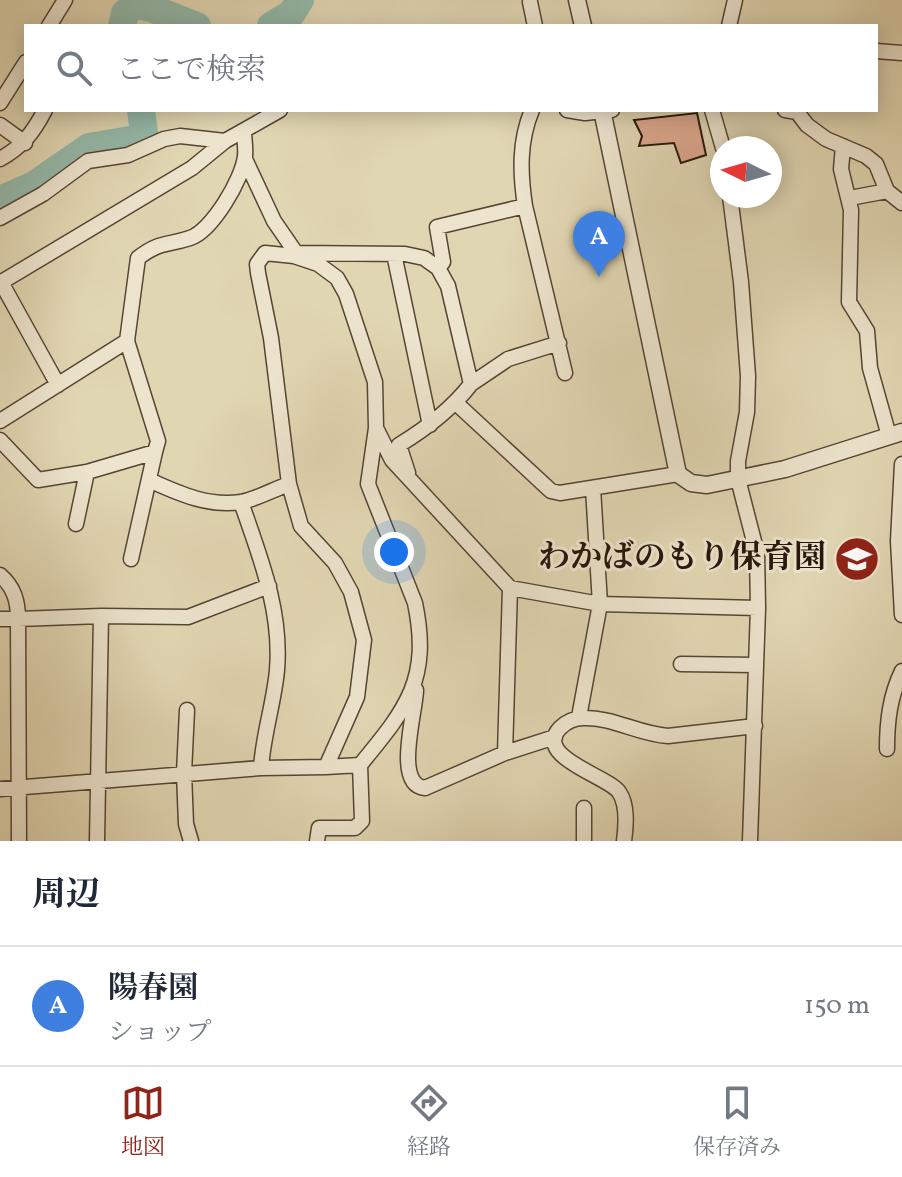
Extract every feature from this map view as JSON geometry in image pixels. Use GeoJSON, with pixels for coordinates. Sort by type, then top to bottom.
{"type":"FeatureCollection","features":[{"type":"Feature","properties":{"kind":"street"},"geometry":{"type":"LineString","coordinates":[[50,24],[65,0]]}},
{"type":"Feature","properties":{"kind":"street"},"geometry":{"type":"LineString","coordinates":[[577,0],[583,24]]}},
{"type":"Feature","properties":{"kind":"street"},"geometry":{"type":"LineString","coordinates":[[729,24],[735,0]]}},
{"type":"Feature","properties":{"kind":"street"},"geometry":{"type":"LineString","coordinates":[[531,1],[535,24]]}},
{"type":"Feature","properties":{"kind":"street"},"geometry":{"type":"LineString","coordinates":[[878,51],[902,53]]}},
{"type":"Feature","properties":{"kind":"street"},"geometry":{"type":"LineString","coordinates":[[0,103],[24,65]]}},
{"type":"Feature","properties":{"kind":"street"},"geometry":{"type":"LineString","coordinates":[[0,159],[25,143],[44,112]]}},
{"type":"Feature","properties":{"kind":"street"},"geometry":{"type":"LineString","coordinates":[[58,385],[1,282],[192,168],[225,141],[277,112]]}},
{"type":"Feature","properties":{"kind":"street"},"geometry":{"type":"LineString","coordinates":[[531,112],[522,150],[521,179],[565,373]]}},
{"type":"Feature","properties":{"kind":"street"},"geometry":{"type":"LineString","coordinates":[[605,112],[678,474],[691,483],[707,485],[785,469],[899,434],[870,368],[867,331],[849,302],[850,198],[841,169],[843,146]]}},
{"type":"Feature","properties":{"kind":"street"},"geometry":{"type":"LineString","coordinates":[[713,112],[720,136]]}},
{"type":"Feature","properties":{"kind":"street"},"geometry":{"type":"LineString","coordinates":[[794,112],[826,139],[876,164],[887,191],[902,203]]}},
{"type":"Feature","properties":{"kind":"street"},"geometry":{"type":"LineString","coordinates":[[0,125],[25,143]]}},
{"type":"Feature","properties":{"kind":"street"},"geometry":{"type":"LineString","coordinates":[[244,131],[245,159],[274,221],[295,254],[331,272],[346,294],[375,382],[376,428],[368,484],[415,603],[420,644],[416,700],[409,736],[412,782],[425,788],[505,753],[555,737]]}},
{"type":"Feature","properties":{"kind":"street"},"geometry":{"type":"LineString","coordinates":[[0,218],[43,194],[88,161],[128,155],[164,139],[180,136],[225,141]]}},
{"type":"Feature","properties":{"kind":"street"},"geometry":{"type":"LineString","coordinates":[[131,559],[158,441],[127,341],[138,258],[155,245],[192,238],[201,232],[225,201],[245,159]]}},
{"type":"Feature","properties":{"kind":"street"},"geometry":{"type":"LineString","coordinates":[[850,198],[887,191]]}},
{"type":"Feature","properties":{"kind":"street"},"geometry":{"type":"LineString","coordinates":[[438,268],[443,262],[437,227],[525,206]]}},
{"type":"Feature","properties":{"kind":"street"},"geometry":{"type":"LineString","coordinates":[[732,208],[748,376],[747,412],[738,479],[757,553],[750,841]]}},
{"type":"Feature","properties":{"kind":"street"},"geometry":{"type":"LineString","coordinates":[[326,767],[357,697],[364,640],[351,592],[335,563],[301,526],[289,484],[271,338],[257,264],[265,253],[415,254],[438,268],[448,286],[471,384]]}},
{"type":"Feature","properties":{"kind":"street"},"geometry":{"type":"LineString","coordinates":[[394,254],[430,425]]}},
{"type":"Feature","properties":{"kind":"street"},"geometry":{"type":"LineString","coordinates":[[0,421],[127,341]]}},
{"type":"Feature","properties":{"kind":"street"},"geometry":{"type":"LineString","coordinates":[[409,477],[399,445],[430,425],[456,403],[471,384],[508,359],[559,343]]}},
{"type":"Feature","properties":{"kind":"street"},"geometry":{"type":"LineString","coordinates":[[456,403],[551,491],[560,493],[678,474]]}},
{"type":"Feature","properties":{"kind":"street"},"geometry":{"type":"LineString","coordinates":[[376,428],[392,460],[510,588],[600,604],[758,608]]}},
{"type":"Feature","properties":{"kind":"street"},"geometry":{"type":"LineString","coordinates":[[0,440],[38,480],[87,472],[155,452]]}},
{"type":"Feature","properties":{"kind":"street"},"geometry":{"type":"LineString","coordinates":[[902,464],[898,541],[902,615]]}},
{"type":"Feature","properties":{"kind":"street"},"geometry":{"type":"LineString","coordinates":[[76,524],[87,472]]}},
{"type":"Feature","properties":{"kind":"street"},"geometry":{"type":"LineString","coordinates":[[149,480],[196,500],[241,502],[289,484]]}},
{"type":"Feature","properties":{"kind":"street"},"geometry":{"type":"LineString","coordinates":[[579,717],[600,604],[593,488]]}},
{"type":"Feature","properties":{"kind":"street"},"geometry":{"type":"LineString","coordinates":[[241,502],[275,612],[278,666],[261,768]]}},
{"type":"Feature","properties":{"kind":"street"},"geometry":{"type":"LineString","coordinates":[[0,575],[10,584],[18,604],[19,841]]}},
{"type":"Feature","properties":{"kind":"street"},"geometry":{"type":"LineString","coordinates":[[0,619],[188,617],[269,586]]}},
{"type":"Feature","properties":{"kind":"street"},"geometry":{"type":"LineString","coordinates":[[505,753],[510,588]]}},
{"type":"Feature","properties":{"kind":"street"},"geometry":{"type":"LineString","coordinates":[[97,841],[101,616]]}},
{"type":"Feature","properties":{"kind":"street"},"geometry":{"type":"LineString","coordinates":[[681,664],[756,665]]}},
{"type":"Feature","properties":{"kind":"street"},"geometry":{"type":"LineString","coordinates":[[887,749],[890,701],[902,671]]}},
{"type":"Feature","properties":{"kind":"street"},"geometry":{"type":"LineString","coordinates":[[317,841],[319,828],[355,828],[362,821],[360,765],[400,713],[415,686]]}},
{"type":"Feature","properties":{"kind":"street"},"geometry":{"type":"LineString","coordinates":[[187,710],[184,773],[186,824],[191,841]]}},
{"type":"Feature","properties":{"kind":"street"},"geometry":{"type":"LineString","coordinates":[[624,841],[625,815],[620,794],[613,786],[560,754],[555,746],[558,729],[579,717],[617,722],[655,735],[668,736],[755,726]]}},
{"type":"Feature","properties":{"kind":"street"},"geometry":{"type":"LineString","coordinates":[[0,789],[184,773],[360,765]]}},
{"type":"Feature","properties":{"kind":"street"},"geometry":{"type":"LineString","coordinates":[[584,808],[584,841]]}},
{"type":"Feature","properties":{"kind":"building"},"geometry":{"type":"Polygon","coordinates":[[[697,113],[706,155],[681,163],[674,143],[639,146],[642,136],[634,120],[697,113]]]}},
{"type":"Feature","properties":{"kind":"waterway"},"geometry":{"type":"LineString","coordinates":[[274,24],[292,13],[300,0]]}},
{"type":"Feature","properties":{"kind":"waterway"},"geometry":{"type":"LineString","coordinates":[[122,24],[125,13],[136,5],[192,24]]}},
{"type":"Feature","properties":{"kind":"waterway"},"geometry":{"type":"LineString","coordinates":[[0,200],[34,185],[89,147],[136,139],[144,133],[141,112]]}},
{"type":"Feature","properties":{"kind":"place","name":"陽春園"},"geometry":{"type":"Point","coordinates":[599,277]}},
{"type":"Feature","properties":{"kind":"place","name":"わかばのもり保育園"},"geometry":{"type":"Point","coordinates":[857,559]}}]}
